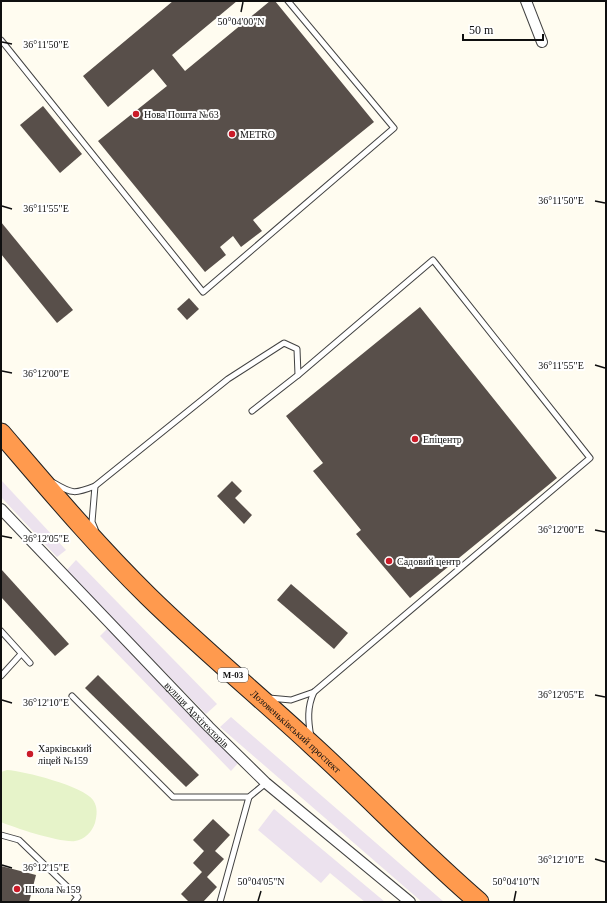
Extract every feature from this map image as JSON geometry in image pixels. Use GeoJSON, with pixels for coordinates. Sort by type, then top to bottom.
{"type":"FeatureCollection","features":[{"type":"Feature","properties":{"kind":"highway","name":"Лозовеньківський проспект"},"geometry":{"type":"LineString","coordinates":[[6,439],[89,534],[147,595],[256,696],[313,746],[433,862],[479,902]]}},
{"type":"Feature","properties":{"kind":"street"},"geometry":{"type":"LineString","coordinates":[[526,1],[542,42]]}},
{"type":"Feature","properties":{"kind":"street","name":"вулиця Архітекторів"},"geometry":{"type":"LineString","coordinates":[[1,510],[209,727],[266,783],[410,902]]}},
{"type":"Feature","properties":{"kind":"lane"},"geometry":{"type":"LineString","coordinates":[[1,40],[203,292],[394,128],[288,1]]}},
{"type":"Feature","properties":{"kind":"lane"},"geometry":{"type":"LineString","coordinates":[[252,411],[433,260],[590,458],[314,692],[291,700],[256,696]]}},
{"type":"Feature","properties":{"kind":"lane"},"geometry":{"type":"LineString","coordinates":[[47,477],[52,482],[70,492],[80,492],[95,486],[228,379],[284,343],[297,349],[298,374]]}},
{"type":"Feature","properties":{"kind":"lane"},"geometry":{"type":"LineString","coordinates":[[6,439],[19,446],[43,472]]}},
{"type":"Feature","properties":{"kind":"lane"},"geometry":{"type":"LineString","coordinates":[[95,486],[92,522],[98,535],[138,577],[147,595]]}},
{"type":"Feature","properties":{"kind":"lane"},"geometry":{"type":"LineString","coordinates":[[1,632],[30,663]]}},
{"type":"Feature","properties":{"kind":"lane"},"geometry":{"type":"LineString","coordinates":[[1,676],[21,654]]}},
{"type":"Feature","properties":{"kind":"lane"},"geometry":{"type":"LineString","coordinates":[[313,746],[308,714],[309,704],[314,692]]}},
{"type":"Feature","properties":{"kind":"lane"},"geometry":{"type":"LineString","coordinates":[[72,696],[174,797],[249,797]]}},
{"type":"Feature","properties":{"kind":"lane"},"geometry":{"type":"LineString","coordinates":[[220,902],[249,797],[266,783]]}},
{"type":"Feature","properties":{"kind":"lane"},"geometry":{"type":"LineString","coordinates":[[1,835],[19,840],[78,897],[74,902]]}},
{"type":"Feature","properties":{"kind":"shaded area"},"geometry":{"type":"Polygon","coordinates":[[[1,480],[66,550],[57,557],[1,497],[1,480]]]}},
{"type":"Feature","properties":{"kind":"shaded area"},"geometry":{"type":"Polygon","coordinates":[[[76,560],[217,704],[206,714],[66,571],[76,560]]]}},
{"type":"Feature","properties":{"kind":"shaded area"},"geometry":{"type":"Polygon","coordinates":[[[108,628],[239,762],[231,771],[100,636],[108,628]]]}},
{"type":"Feature","properties":{"kind":"shaded area"},"geometry":{"type":"Polygon","coordinates":[[[231,717],[444,902],[422,902],[220,727],[231,717]]]}},
{"type":"Feature","properties":{"kind":"shaded area"},"geometry":{"type":"Polygon","coordinates":[[[274,809],[385,902],[365,902],[330,873],[321,883],[258,830],[274,809]]]}},
{"type":"Feature","properties":{"kind":"green space"},"geometry":{"type":"Polygon","coordinates":[[[7,770],[53,780],[87,795],[95,803],[97,814],[92,829],[82,839],[68,841],[16,828],[1,822],[1,772],[7,770]]]}},
{"type":"Feature","properties":{"kind":"building","name":"METRO"},"geometry":{"type":"Polygon","coordinates":[[[173,1],[237,1],[172,55],[185,71],[270,1],[275,1],[374,122],[253,220],[262,231],[241,247],[233,236],[220,247],[226,255],[205,272],[98,141],[167,86],[153,69],[108,107],[83,76],[173,1]]]}},
{"type":"Feature","properties":{"kind":"building"},"geometry":{"type":"Polygon","coordinates":[[[43,106],[82,154],[60,173],[20,125],[43,106]]]}},
{"type":"Feature","properties":{"kind":"building"},"geometry":{"type":"Polygon","coordinates":[[[1,222],[73,310],[57,323],[1,254],[1,222]]]}},
{"type":"Feature","properties":{"kind":"building"},"geometry":{"type":"Polygon","coordinates":[[[189,298],[199,309],[187,320],[177,309],[189,298]]]}},
{"type":"Feature","properties":{"kind":"building","name":"Епіцентр"},"geometry":{"type":"Polygon","coordinates":[[[420,307],[557,478],[410,598],[356,534],[361,530],[313,471],[323,463],[286,416],[420,307]]]}},
{"type":"Feature","properties":{"kind":"building"},"geometry":{"type":"Polygon","coordinates":[[[232,481],[242,491],[235,498],[252,515],[244,524],[217,496],[232,481]]]}},
{"type":"Feature","properties":{"kind":"building"},"geometry":{"type":"Polygon","coordinates":[[[1,569],[69,644],[55,656],[1,597],[1,569]]]}},
{"type":"Feature","properties":{"kind":"building"},"geometry":{"type":"Polygon","coordinates":[[[291,584],[348,633],[334,649],[277,600],[291,584]]]}},
{"type":"Feature","properties":{"kind":"building"},"geometry":{"type":"Polygon","coordinates":[[[98,675],[199,775],[186,787],[85,688],[98,675]]]}},
{"type":"Feature","properties":{"kind":"building"},"geometry":{"type":"Polygon","coordinates":[[[213,819],[230,835],[215,851],[224,859],[207,877],[217,887],[203,902],[189,902],[181,894],[202,872],[193,863],[204,851],[193,840],[213,819]]]}},
{"type":"Feature","properties":{"kind":"building","name":"Школа №159"},"geometry":{"type":"Polygon","coordinates":[[[1,866],[36,875],[29,902],[1,902],[1,866]]]}},
{"type":"Feature","properties":{"kind":"place","name":"Нова Пошта №63"},"geometry":{"type":"Point","coordinates":[136,114]}},
{"type":"Feature","properties":{"kind":"place","name":"METRO"},"geometry":{"type":"Point","coordinates":[232,134]}},
{"type":"Feature","properties":{"kind":"place","name":"Епіцентр"},"geometry":{"type":"Point","coordinates":[415,439]}},
{"type":"Feature","properties":{"kind":"place","name":"Садовий центр"},"geometry":{"type":"Point","coordinates":[389,561]}},
{"type":"Feature","properties":{"kind":"place","name":"Харківський ліцей №159"},"geometry":{"type":"Point","coordinates":[30,754]}},
{"type":"Feature","properties":{"kind":"place","name":"Школа №159"},"geometry":{"type":"Point","coordinates":[17,889]}}]}
